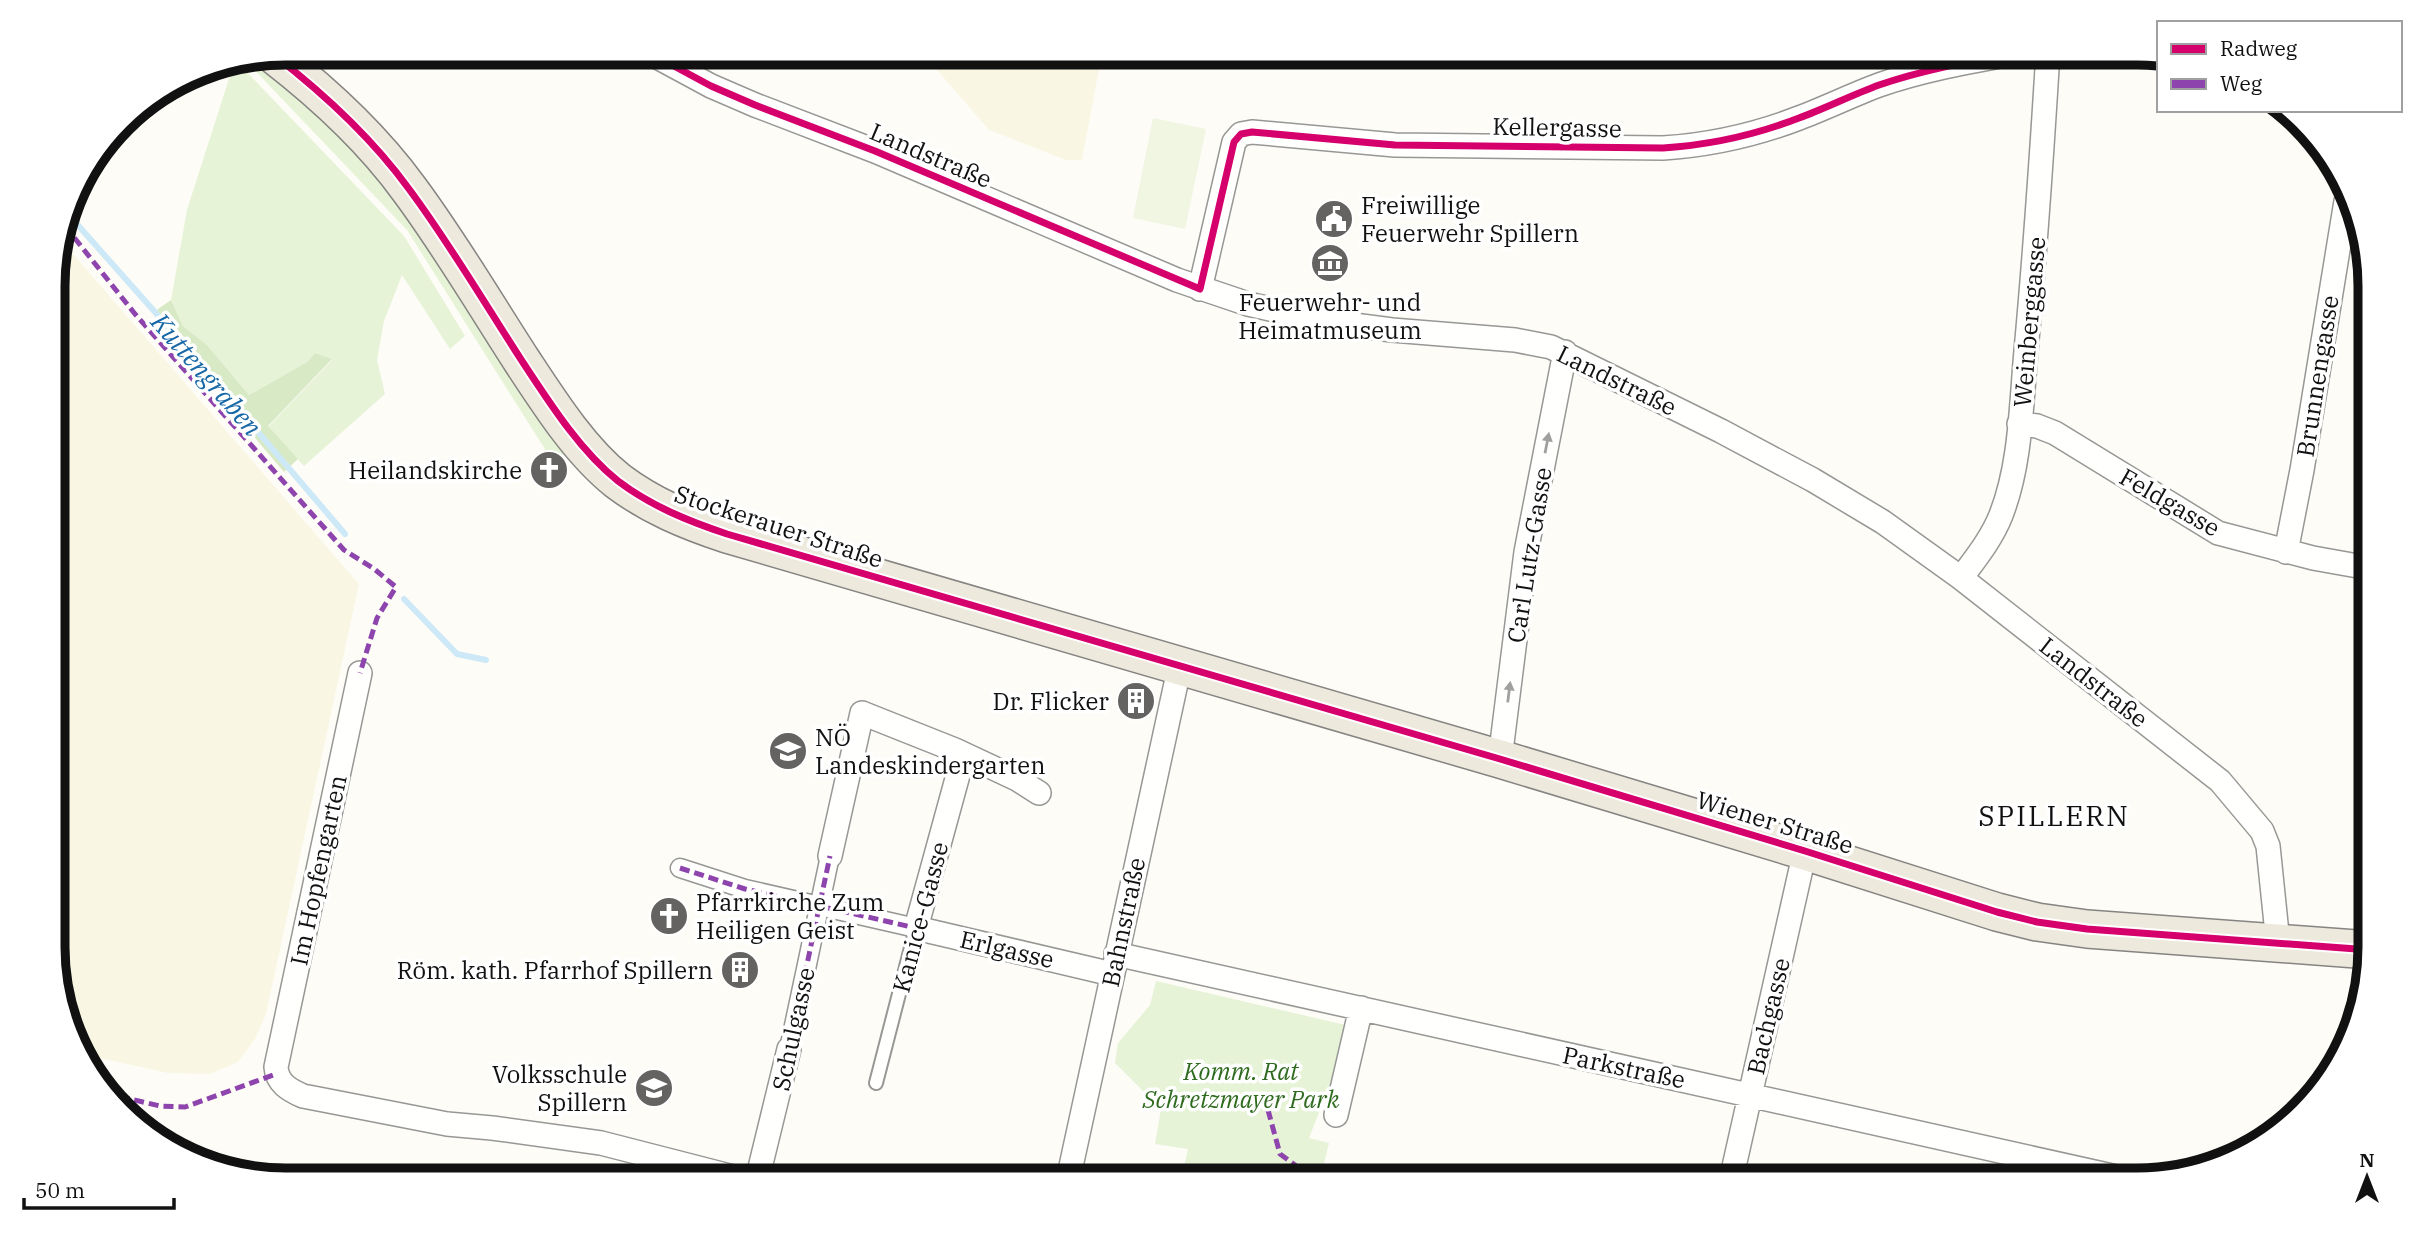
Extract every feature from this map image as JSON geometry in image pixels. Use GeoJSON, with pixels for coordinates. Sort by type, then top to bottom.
{"type":"FeatureCollection","features":[{"type":"Feature","properties":{"kind":"main road","name":"Stockerauer Straße"},"geometry":{"type":"LineString","coordinates":[[285,65],[350,123],[408,187],[560,417],[600,464],[637,495],[666,511],[727,534],[1180,665]]}},
{"type":"Feature","properties":{"kind":"main road","name":"Wiener Straße"},"geometry":{"type":"LineString","coordinates":[[1180,665],[2037,922],[2112,931],[2358,949]]}},
{"type":"Feature","properties":{"kind":"street","name":"Landstraße"},"geometry":{"type":"LineString","coordinates":[[672,65],[755,105],[875,151],[1200,289],[1248,304],[1323,321],[1392,330],[1515,340],[1538,343],[1565,352],[1813,480],[1883,522],[1961,578],[2220,781],[2262,831],[2269,846],[2278,943]]}},
{"type":"Feature","properties":{"kind":"street","name":"Kellergasse"},"geometry":{"type":"LineString","coordinates":[[1200,289],[1234,142],[1241,134],[1252,132],[1395,145],[1663,148],[1697,146],[1764,130],[1879,85],[1954,65]]}},
{"type":"Feature","properties":{"kind":"street","name":"Weinberggasse"},"geometry":{"type":"LineString","coordinates":[[1961,578],[1989,540],[2010,489],[2020,424],[2037,229],[2047,65]]}},
{"type":"Feature","properties":{"kind":"street","name":"Brunnengasse"},"geometry":{"type":"LineString","coordinates":[[2286,552],[2344,210]]}},
{"type":"Feature","properties":{"kind":"street","name":"Carl Lutz-Gasse"},"geometry":{"type":"LineString","coordinates":[[1500,760],[1526,552],[1565,352]]}},
{"type":"Feature","properties":{"kind":"street","name":"Feldgasse"},"geometry":{"type":"LineString","coordinates":[[2020,424],[2037,426],[2055,433],[2218,533],[2286,552],[2358,566]]}},
{"type":"Feature","properties":{"kind":"street","name":"Bahnstraße"},"geometry":{"type":"LineString","coordinates":[[1071,1168],[1180,665]]}},
{"type":"Feature","properties":{"kind":"street","name":"Im Hopfengarten"},"geometry":{"type":"LineString","coordinates":[[360,673],[276,1067],[276,1074],[281,1082],[303,1096],[447,1124],[601,1143],[698,1168]]}},
{"type":"Feature","properties":{"kind":"street","name":"Schulgasse"},"geometry":{"type":"LineString","coordinates":[[760,1168],[789,1049],[862,713],[955,750]]}},
{"type":"Feature","properties":{"kind":"street"},"geometry":{"type":"LineString","coordinates":[[955,750],[1017,779],[1039,793]]}},
{"type":"Feature","properties":{"kind":"street","name":"Kanice-Gasse"},"geometry":{"type":"LineString","coordinates":[[916,928],[958,775],[955,750]]}},
{"type":"Feature","properties":{"kind":"street","name":"Bachgasse"},"geometry":{"type":"LineString","coordinates":[[1734,1168],[1805,851]]}},
{"type":"Feature","properties":{"kind":"street","name":"Erlgasse"},"geometry":{"type":"LineString","coordinates":[[680,867],[745,889],[916,928],[1114,964]]}},
{"type":"Feature","properties":{"kind":"street","name":"Parkstraße"},"geometry":{"type":"LineString","coordinates":[[1114,964],[1361,1009],[2076,1168]]}},
{"type":"Feature","properties":{"kind":"street"},"geometry":{"type":"LineString","coordinates":[[1336,1115],[1361,1009]]}},
{"type":"Feature","properties":{"kind":"lane","name":"Kanice-Gasse"},"geometry":{"type":"LineString","coordinates":[[876,1083],[916,928]]}},
{"type":"Feature","properties":{"kind":"shaded area"},"geometry":{"type":"Polygon","coordinates":[[[933,65],[1100,65],[1082,160],[1066,160],[989,130],[933,65]]]}},
{"type":"Feature","properties":{"kind":"shaded area"},"geometry":{"type":"Polygon","coordinates":[[[68,249],[359,584],[266,1014],[255,1039],[238,1062],[210,1074],[168,1073],[93,1057],[72,1005],[67,976],[65,271],[68,249]]]}},
{"type":"Feature","properties":{"kind":"green space"},"geometry":{"type":"Polygon","coordinates":[[[266,66],[366,157],[571,456],[548,454],[407,230],[252,68],[266,66]]]}},
{"type":"Feature","properties":{"kind":"green space"},"geometry":{"type":"Polygon","coordinates":[[[244,69],[404,236],[465,336],[450,349],[402,275],[384,321],[377,360],[385,394],[304,466],[268,427],[332,360],[315,353],[307,362],[249,395],[207,345],[183,326],[171,300],[187,210],[231,71],[244,69]]]}},
{"type":"Feature","properties":{"kind":"green space"},"geometry":{"type":"Polygon","coordinates":[[[1153,118],[1206,129],[1185,229],[1133,218],[1153,118]]]}},
{"type":"Feature","properties":{"kind":"green space"},"geometry":{"type":"Polygon","coordinates":[[[171,300],[183,326],[207,345],[249,395],[307,362],[315,353],[332,359],[268,426],[298,459],[284,472],[154,319],[158,309],[171,300]]]}},
{"type":"Feature","properties":{"kind":"green space","name":"Komm. Rat Schretzmayer Park"},"geometry":{"type":"Polygon","coordinates":[[[1156,981],[1350,1026],[1309,1138],[1329,1143],[1323,1168],[1184,1168],[1188,1149],[1155,1144],[1161,1109],[1115,1063],[1118,1043],[1150,1005],[1156,981]]]}},
{"type":"Feature","properties":{"kind":"waterway","name":"Kuttengraben"},"geometry":{"type":"LineString","coordinates":[[74,221],[345,534]]}},
{"type":"Feature","properties":{"kind":"waterway","name":"Kuttengraben"},"geometry":{"type":"LineString","coordinates":[[404,599],[457,654],[486,660]]}},
{"type":"Feature","properties":{"kind":"marked path"},"geometry":{"type":"LineString","coordinates":[[71,234],[135,314],[344,550],[373,568],[396,587],[377,618],[360,673]]}},
{"type":"Feature","properties":{"kind":"marked path"},"geometry":{"type":"LineString","coordinates":[[789,1049],[830,856]]}},
{"type":"Feature","properties":{"kind":"marked path"},"geometry":{"type":"LineString","coordinates":[[680,868],[745,889],[916,928]]}},
{"type":"Feature","properties":{"kind":"marked path"},"geometry":{"type":"LineString","coordinates":[[123,1097],[160,1106],[185,1107],[276,1074]]}},
{"type":"Feature","properties":{"kind":"marked path"},"geometry":{"type":"LineString","coordinates":[[1268,1110],[1280,1154],[1299,1168]]}},
{"type":"Feature","properties":{"kind":"cycle path"},"geometry":{"type":"LineString","coordinates":[[286,65],[346,117],[395,170],[439,231],[522,361],[578,441],[618,481],[684,518],[727,534],[1500,759],[1997,912],[2037,922],[2087,929],[2358,949]]}},
{"type":"Feature","properties":{"kind":"cycle path"},"geometry":{"type":"LineString","coordinates":[[672,65],[755,105],[875,151],[1200,289],[1234,142],[1241,134],[1252,132],[1395,145],[1681,147],[1715,142],[1766,129],[1879,85],[1954,65]]}},
{"type":"Feature","properties":{"kind":"place","name":"Freiwillige Feuerwehr Spillern"},"geometry":{"type":"Point","coordinates":[1334,219]}},
{"type":"Feature","properties":{"kind":"place","name":"Feuerwehr- und Heimatmuseum"},"geometry":{"type":"Point","coordinates":[1330,263]}},
{"type":"Feature","properties":{"kind":"place","name":"Heilandskirche"},"geometry":{"type":"Point","coordinates":[549,470]}},
{"type":"Feature","properties":{"kind":"place","name":"Dr. Flicker"},"geometry":{"type":"Point","coordinates":[1136,701]}},
{"type":"Feature","properties":{"kind":"place","name":"NÖ Landeskindergarten"},"geometry":{"type":"Point","coordinates":[788,751]}},
{"type":"Feature","properties":{"kind":"place","name":"Pfarrkirche Zum Heiligen Geist"},"geometry":{"type":"Point","coordinates":[669,916]}},
{"type":"Feature","properties":{"kind":"place","name":"Röm. kath. Pfarrhof Spillern"},"geometry":{"type":"Point","coordinates":[740,970]}},
{"type":"Feature","properties":{"kind":"place","name":"Volksschule Spillern"},"geometry":{"type":"Point","coordinates":[654,1088]}},
{"type":"Feature","properties":{"kind":"district","name":"SPILLERN"},"geometry":{"type":"Point","coordinates":[2054,815]}}]}
